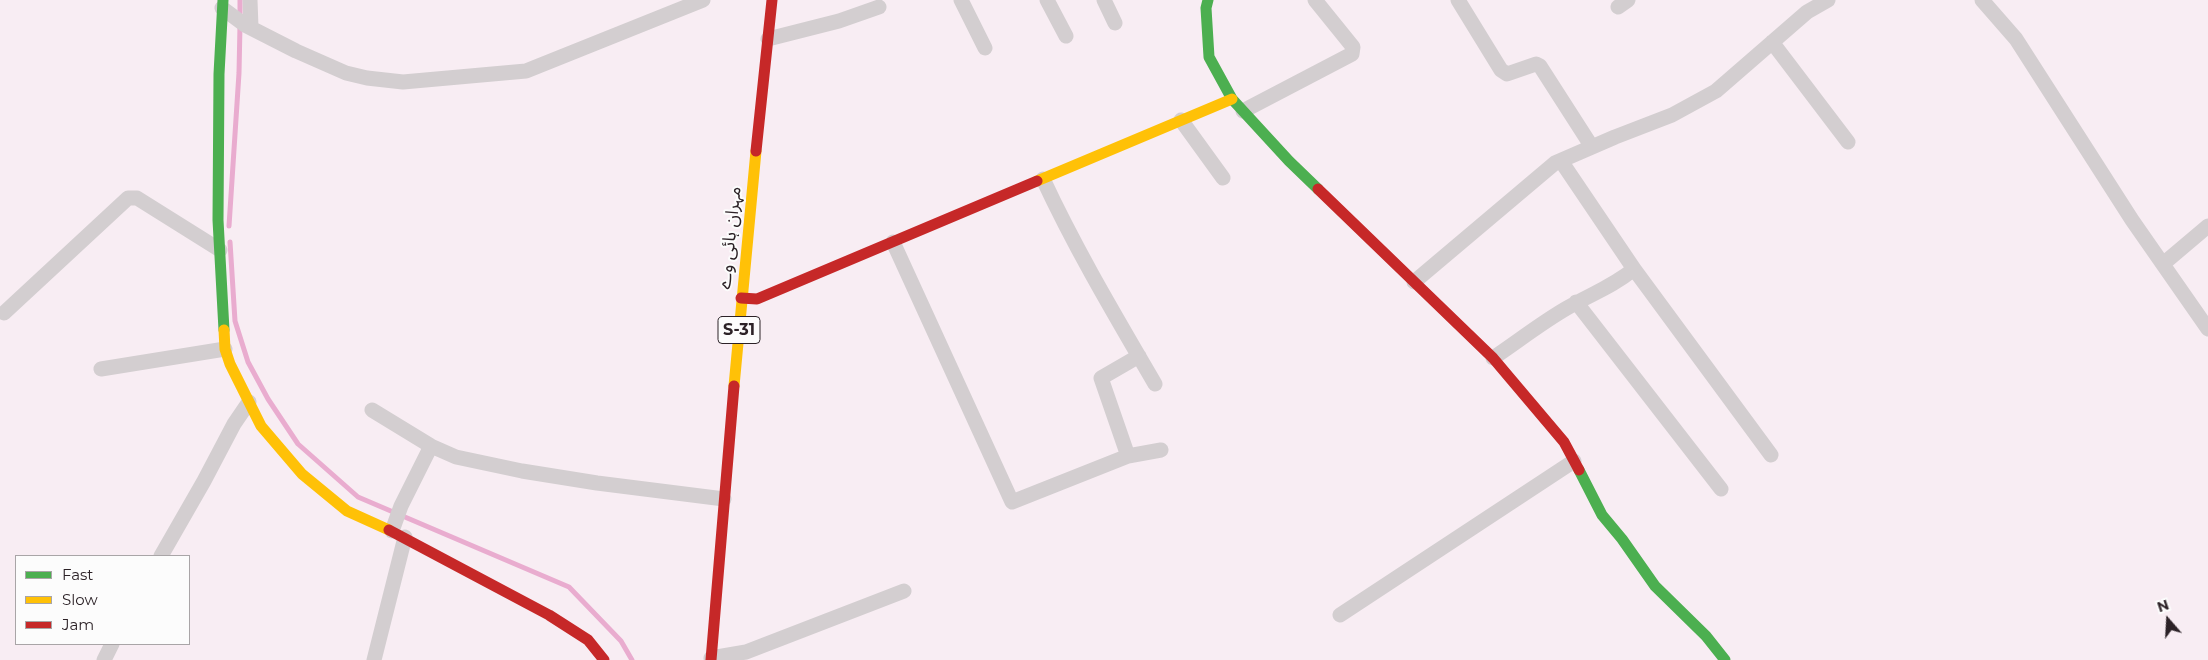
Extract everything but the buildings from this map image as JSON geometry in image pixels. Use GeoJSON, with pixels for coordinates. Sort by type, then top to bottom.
{"type":"FeatureCollection","features":[{"type":"Feature","properties":{"kind":"street"},"geometry":{"type":"LineString","coordinates":[[248,26],[250,0]]}},
{"type":"Feature","properties":{"kind":"street"},"geometry":{"type":"LineString","coordinates":[[224,7],[248,26],[296,51],[346,73],[367,78],[403,82],[526,71],[703,0]]}},
{"type":"Feature","properties":{"kind":"street","name":"مہران ہائی وے"},"geometry":{"type":"LineString","coordinates":[[711,659],[741,298],[772,0]]}},
{"type":"Feature","properties":{"kind":"street"},"geometry":{"type":"LineString","coordinates":[[961,0],[985,48]]}},
{"type":"Feature","properties":{"kind":"street"},"geometry":{"type":"LineString","coordinates":[[1047,0],[1066,36]]}},
{"type":"Feature","properties":{"kind":"street"},"geometry":{"type":"LineString","coordinates":[[1104,0],[1116,23]]}},
{"type":"Feature","properties":{"kind":"street"},"geometry":{"type":"LineString","coordinates":[[1208,0],[1206,8],[1208,57],[1232,99],[1289,161],[1493,358],[1564,442],[1602,515],[1622,539],[1655,586],[1706,636],[1725,660]]}},
{"type":"Feature","properties":{"kind":"street"},"geometry":{"type":"LineString","coordinates":[[1242,111],[1352,54],[1352,47],[1315,0]]}},
{"type":"Feature","properties":{"kind":"street"},"geometry":{"type":"LineString","coordinates":[[1458,0],[1500,70],[1507,74],[1536,64],[1540,66],[1592,147]]}},
{"type":"Feature","properties":{"kind":"street"},"geometry":{"type":"LineString","coordinates":[[1414,282],[1555,163],[1672,115],[1716,91],[1807,12],[1828,0]]}},
{"type":"Feature","properties":{"kind":"street"},"geometry":{"type":"LineString","coordinates":[[1982,0],[2016,39],[2163,264],[2208,329]]}},
{"type":"Feature","properties":{"kind":"street"},"geometry":{"type":"LineString","coordinates":[[224,7],[219,74],[220,250],[224,349],[261,426],[302,474],[347,511],[398,534],[549,615],[588,640],[604,660]]}},
{"type":"Feature","properties":{"kind":"street"},"geometry":{"type":"LineString","coordinates":[[768,39],[838,21],[878,7]]}},
{"type":"Feature","properties":{"kind":"street"},"geometry":{"type":"LineString","coordinates":[[1772,42],[1848,142]]}},
{"type":"Feature","properties":{"kind":"street"},"geometry":{"type":"LineString","coordinates":[[741,298],[757,299],[1232,99]]}},
{"type":"Feature","properties":{"kind":"street"},"geometry":{"type":"LineString","coordinates":[[1182,120],[1223,178]]}},
{"type":"Feature","properties":{"kind":"street"},"geometry":{"type":"LineString","coordinates":[[1560,160],[1634,269],[1771,455]]}},
{"type":"Feature","properties":{"kind":"street"},"geometry":{"type":"LineString","coordinates":[[1043,178],[1090,273],[1156,384]]}},
{"type":"Feature","properties":{"kind":"street"},"geometry":{"type":"LineString","coordinates":[[4,313],[128,198],[137,198],[220,250]]}},
{"type":"Feature","properties":{"kind":"street"},"geometry":{"type":"LineString","coordinates":[[2163,264],[2208,226]]}},
{"type":"Feature","properties":{"kind":"street"},"geometry":{"type":"LineString","coordinates":[[893,242],[1012,502],[1128,456],[1160,450]]}},
{"type":"Feature","properties":{"kind":"street"},"geometry":{"type":"LineString","coordinates":[[1493,358],[1576,302],[1609,287],[1634,269]]}},
{"type":"Feature","properties":{"kind":"street"},"geometry":{"type":"LineString","coordinates":[[1576,302],[1721,489]]}},
{"type":"Feature","properties":{"kind":"street"},"geometry":{"type":"LineString","coordinates":[[101,369],[224,349]]}},
{"type":"Feature","properties":{"kind":"street"},"geometry":{"type":"LineString","coordinates":[[1128,456],[1101,378],[1139,356]]}},
{"type":"Feature","properties":{"kind":"street"},"geometry":{"type":"LineString","coordinates":[[162,555],[234,424],[249,402]]}},
{"type":"Feature","properties":{"kind":"street"},"geometry":{"type":"LineString","coordinates":[[372,410],[431,446],[456,457],[522,471],[724,499]]}},
{"type":"Feature","properties":{"kind":"street"},"geometry":{"type":"LineString","coordinates":[[374,660],[398,534],[401,506],[431,446]]}},
{"type":"Feature","properties":{"kind":"street"},"geometry":{"type":"LineString","coordinates":[[1340,615],[1574,461]]}},
{"type":"Feature","properties":{"kind":"street"},"geometry":{"type":"LineString","coordinates":[[711,659],[746,652],[904,591]]}},
{"type":"Feature","properties":{"kind":"street"},"geometry":{"type":"LineString","coordinates":[[104,660],[112,645]]}},
{"type":"Feature","properties":{"kind":"waterway"},"geometry":{"type":"LineString","coordinates":[[240,0],[240,17]]}},
{"type":"Feature","properties":{"kind":"waterway"},"geometry":{"type":"LineString","coordinates":[[229,226],[239,73],[240,25]]}},
{"type":"Feature","properties":{"kind":"waterway"},"geometry":{"type":"LineString","coordinates":[[230,242],[235,321],[248,362],[268,399],[298,444],[358,497],[569,587],[621,641],[632,660]]}},
{"type":"Feature","properties":{"kind":"traffic: fast"},"geometry":{"type":"LineString","coordinates":[[223,0],[219,74],[218,220],[224,330]]}},
{"type":"Feature","properties":{"kind":"traffic: fast"},"geometry":{"type":"LineString","coordinates":[[1208,0],[1206,8],[1209,57],[1232,99],[1289,161],[1318,189]]}},
{"type":"Feature","properties":{"kind":"traffic: fast"},"geometry":{"type":"LineString","coordinates":[[1579,470],[1602,515],[1622,539],[1655,586],[1706,636],[1725,660]]}},
{"type":"Feature","properties":{"kind":"traffic: slow"},"geometry":{"type":"LineString","coordinates":[[1037,181],[1232,99]]}},
{"type":"Feature","properties":{"kind":"traffic: slow"},"geometry":{"type":"LineString","coordinates":[[734,386],[756,151]]}},
{"type":"Feature","properties":{"kind":"traffic: slow"},"geometry":{"type":"LineString","coordinates":[[224,330],[225,349],[230,364],[261,426],[302,474],[347,511],[389,530]]}},
{"type":"Feature","properties":{"kind":"traffic: jam"},"geometry":{"type":"LineString","coordinates":[[756,151],[772,0]]}},
{"type":"Feature","properties":{"kind":"traffic: jam"},"geometry":{"type":"LineString","coordinates":[[741,298],[757,299],[1037,181]]}},
{"type":"Feature","properties":{"kind":"traffic: jam"},"geometry":{"type":"LineString","coordinates":[[1318,189],[1493,358],[1564,442],[1579,470]]}},
{"type":"Feature","properties":{"kind":"traffic: jam"},"geometry":{"type":"LineString","coordinates":[[711,660],[734,386]]}},
{"type":"Feature","properties":{"kind":"traffic: jam"},"geometry":{"type":"LineString","coordinates":[[389,530],[549,615],[588,640],[604,660]]}}]}
